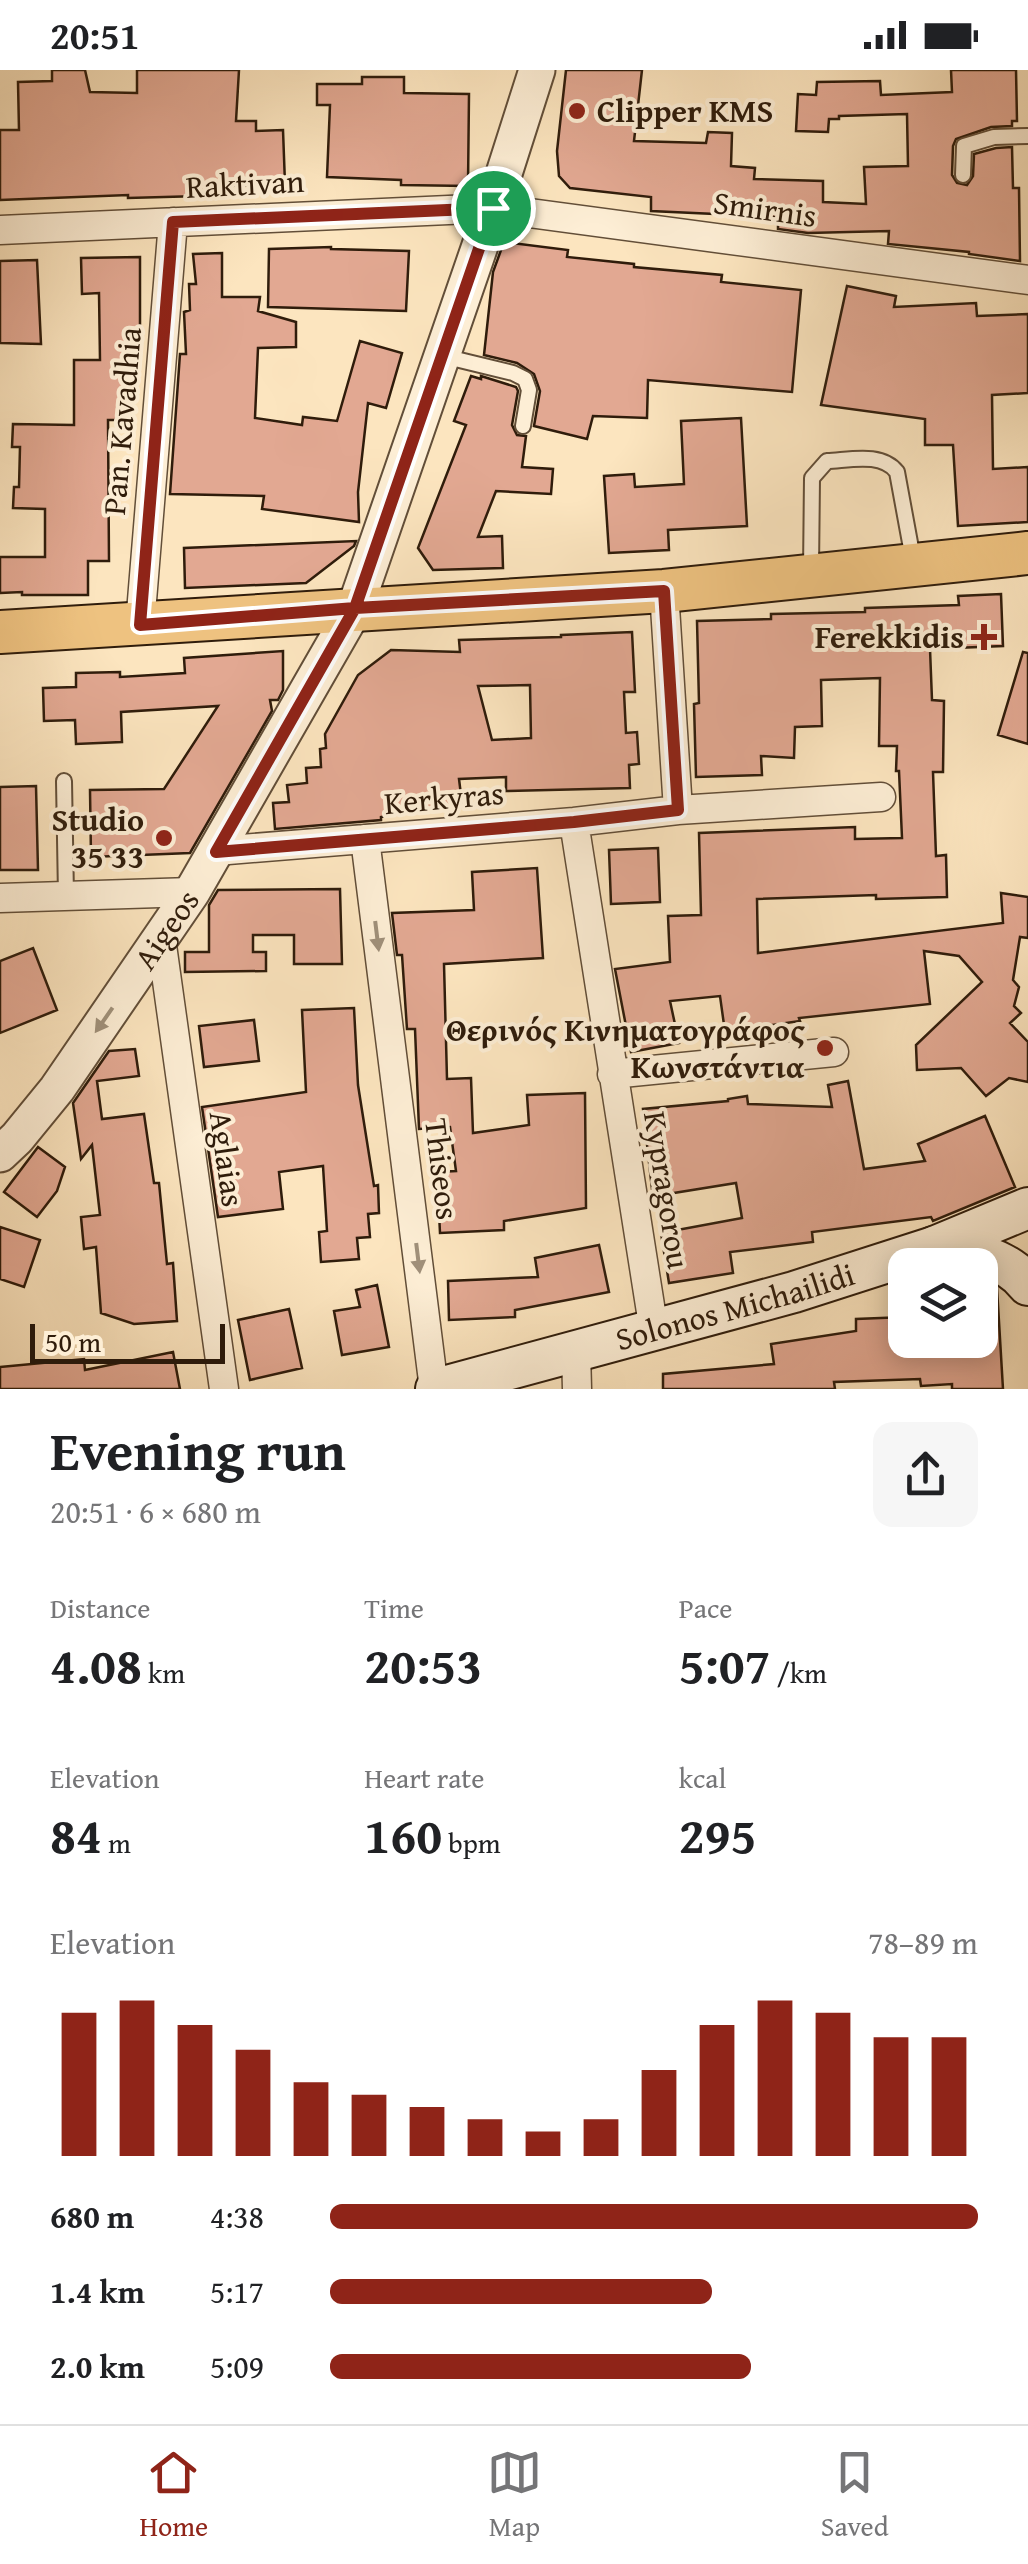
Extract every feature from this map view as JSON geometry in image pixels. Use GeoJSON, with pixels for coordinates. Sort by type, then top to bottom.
{"type":"FeatureCollection","features":[{"type":"Feature","properties":{"kind":"main road"},"geometry":{"type":"LineString","coordinates":[[0,632],[664,591],[1028,554]]}},
{"type":"Feature","properties":{"kind":"main road"},"geometry":{"type":"LineString","coordinates":[[1020,1212],[1028,1274]]}},
{"type":"Feature","properties":{"kind":"main road","name":"Solonos Michailidi"},"geometry":{"type":"LineString","coordinates":[[435,1389],[577,1370],[654,1331],[934,1247],[1020,1212]]}},
{"type":"Feature","properties":{"kind":"main road"},"geometry":{"type":"LineString","coordinates":[[934,1247],[988,1257],[1020,1274],[1028,1285]]}},
{"type":"Feature","properties":{"kind":"street","name":"Aigeos"},"geometry":{"type":"LineString","coordinates":[[0,1154],[57,1089],[192,892],[355,608],[493,208],[536,70]]}},
{"type":"Feature","properties":{"kind":"street","name":"Raktivan"},"geometry":{"type":"LineString","coordinates":[[0,230],[493,208]]}},
{"type":"Feature","properties":{"kind":"street","name":"Smirnis"},"geometry":{"type":"LineString","coordinates":[[493,208],[1028,280]]}},
{"type":"Feature","properties":{"kind":"street","name":"Pan. Kavadhia"},"geometry":{"type":"LineString","coordinates":[[140,625],[173,222]]}},
{"type":"Feature","properties":{"kind":"street"},"geometry":{"type":"LineString","coordinates":[[664,591],[678,810]]}},
{"type":"Feature","properties":{"kind":"street","name":"Kerkyras"},"geometry":{"type":"LineString","coordinates":[[216,852],[678,810],[881,797]]}},
{"type":"Feature","properties":{"kind":"street","name":"Kypragorou"},"geometry":{"type":"LineString","coordinates":[[574,822],[654,1331]]}},
{"type":"Feature","properties":{"kind":"street","name":"Thiseos"},"geometry":{"type":"LineString","coordinates":[[364,839],[435,1389]]}},
{"type":"Feature","properties":{"kind":"street"},"geometry":{"type":"LineString","coordinates":[[0,898],[192,892]]}},
{"type":"Feature","properties":{"kind":"street","name":"Aglaias"},"geometry":{"type":"LineString","coordinates":[[161,938],[224,1389]]}},
{"type":"Feature","properties":{"kind":"street"},"geometry":{"type":"LineString","coordinates":[[612,1074],[834,1052]]}},
{"type":"Feature","properties":{"kind":"lane"},"geometry":{"type":"LineString","coordinates":[[962,174],[964,146],[981,139],[1028,136]]}},
{"type":"Feature","properties":{"kind":"lane"},"geometry":{"type":"LineString","coordinates":[[442,356],[513,373],[524,380],[528,390],[523,426]]}},
{"type":"Feature","properties":{"kind":"lane"},"geometry":{"type":"LineString","coordinates":[[811,576],[812,478],[827,461],[879,459],[890,463],[897,472],[914,565]]}},
{"type":"Feature","properties":{"kind":"lane"},"geometry":{"type":"LineString","coordinates":[[64,781],[66,896]]}},
{"type":"Feature","properties":{"kind":"building"},"geometry":{"type":"Polygon","coordinates":[[[52,70],[85,70],[90,92],[137,93],[137,70],[239,70],[236,121],[256,121],[256,131],[283,130],[285,184],[200,187],[200,196],[0,200],[0,130],[19,130],[18,82],[52,81],[52,70]]]}},
{"type":"Feature","properties":{"kind":"building"},"geometry":{"type":"Polygon","coordinates":[[[566,70],[642,70],[634,141],[706,143],[708,132],[732,133],[731,166],[755,168],[754,179],[823,181],[823,202],[866,204],[864,167],[908,166],[907,114],[839,116],[829,119],[828,132],[796,131],[798,94],[816,95],[817,82],[880,81],[881,95],[952,92],[951,70],[1016,70],[1017,121],[1012,121],[1012,126],[991,127],[956,139],[952,175],[957,183],[967,185],[973,176],[974,154],[1012,147],[1013,188],[1019,188],[1020,261],[888,244],[889,231],[808,233],[778,229],[778,217],[651,211],[651,197],[570,188],[559,176],[557,151],[566,70]]]}},
{"type":"Feature","properties":{"kind":"building"},"geometry":{"type":"Polygon","coordinates":[[[362,77],[404,77],[404,93],[469,94],[468,186],[401,185],[401,180],[327,177],[330,105],[317,105],[317,84],[362,84],[362,77]]]}},
{"type":"Feature","properties":{"kind":"building"},"geometry":{"type":"Polygon","coordinates":[[[504,242],[568,250],[567,257],[722,275],[721,282],[801,290],[792,392],[648,380],[647,418],[593,416],[587,439],[534,426],[540,391],[534,374],[517,363],[484,355],[493,272],[504,242]]]}},
{"type":"Feature","properties":{"kind":"building"},"geometry":{"type":"Polygon","coordinates":[[[269,249],[409,251],[406,311],[268,307],[269,249]]]}},
{"type":"Feature","properties":{"kind":"building"},"geometry":{"type":"Polygon","coordinates":[[[222,253],[222,297],[260,297],[258,311],[296,322],[296,347],[258,348],[255,418],[302,425],[303,417],[337,421],[360,341],[402,353],[386,408],[368,403],[358,492],[359,522],[262,509],[264,496],[170,494],[180,354],[186,354],[184,312],[190,310],[189,284],[196,284],[193,254],[222,253]]]}},
{"type":"Feature","properties":{"kind":"building"},"geometry":{"type":"Polygon","coordinates":[[[140,257],[140,330],[132,330],[132,389],[122,389],[122,420],[108,420],[109,561],[88,561],[88,595],[0,593],[0,557],[45,557],[45,509],[13,508],[14,487],[19,487],[20,447],[12,447],[13,424],[74,425],[74,360],[100,360],[99,293],[82,294],[81,258],[140,257]]]}},
{"type":"Feature","properties":{"kind":"building"},"geometry":{"type":"Polygon","coordinates":[[[37,260],[41,344],[0,343],[0,261],[37,260]]]}},
{"type":"Feature","properties":{"kind":"building"},"geometry":{"type":"Polygon","coordinates":[[[847,286],[896,296],[894,307],[976,303],[977,316],[1028,314],[1028,393],[992,395],[993,469],[1028,467],[1028,522],[958,526],[953,445],[925,445],[925,419],[821,405],[847,286]]]}},
{"type":"Feature","properties":{"kind":"building"},"geometry":{"type":"Polygon","coordinates":[[[471,376],[516,387],[512,425],[517,435],[526,436],[522,467],[553,469],[551,494],[496,491],[478,537],[502,536],[503,568],[433,570],[418,548],[466,425],[454,421],[471,376]]]}},
{"type":"Feature","properties":{"kind":"building"},"geometry":{"type":"Polygon","coordinates":[[[741,418],[747,526],[668,530],[669,550],[609,553],[604,476],[634,474],[635,487],[684,484],[681,421],[741,418]]]}},
{"type":"Feature","properties":{"kind":"building"},"geometry":{"type":"Polygon","coordinates":[[[356,541],[306,583],[185,588],[184,548],[356,541]]]}},
{"type":"Feature","properties":{"kind":"building"},"geometry":{"type":"Polygon","coordinates":[[[1001,594],[1003,646],[930,649],[932,700],[944,701],[943,772],[933,772],[936,856],[946,855],[947,897],[757,899],[758,953],[1003,923],[1001,893],[1028,897],[1028,938],[1020,937],[1013,980],[1019,987],[1014,1006],[1021,1013],[1010,1023],[1028,1042],[1028,1082],[1009,1078],[986,1096],[961,1068],[917,1070],[916,1045],[982,982],[959,956],[924,951],[930,1004],[799,1018],[800,1021],[725,1032],[720,996],[670,1001],[679,1043],[631,1052],[615,969],[670,962],[668,916],[701,915],[699,833],[855,827],[855,839],[902,838],[897,746],[879,746],[880,678],[821,680],[822,726],[795,727],[794,758],[761,756],[762,775],[696,777],[697,621],[959,605],[958,596],[1001,594]]]}},
{"type":"Feature","properties":{"kind":"building"},"geometry":{"type":"Polygon","coordinates":[[[632,632],[635,692],[624,692],[626,733],[637,732],[639,764],[629,765],[630,788],[506,791],[506,777],[459,779],[462,803],[381,820],[275,829],[273,803],[289,802],[287,785],[307,783],[306,768],[321,767],[320,749],[326,748],[325,734],[358,675],[391,650],[460,652],[459,640],[632,632]],[[530,685],[478,686],[492,740],[531,738],[530,685]]]}},
{"type":"Feature","properties":{"kind":"building"},"geometry":{"type":"Polygon","coordinates":[[[283,651],[283,690],[278,700],[270,700],[272,711],[190,853],[91,857],[90,790],[164,789],[218,706],[121,712],[122,742],[76,744],[75,720],[44,721],[43,688],[76,687],[76,673],[120,672],[120,677],[185,673],[184,658],[283,651]]]}},
{"type":"Feature","properties":{"kind":"building"},"geometry":{"type":"Polygon","coordinates":[[[1023,652],[1028,653],[1028,744],[998,735],[1023,652]]]}},
{"type":"Feature","properties":{"kind":"building"},"geometry":{"type":"Polygon","coordinates":[[[36,786],[38,870],[0,870],[0,787],[36,786]]]}},
{"type":"Feature","properties":{"kind":"building"},"geometry":{"type":"Polygon","coordinates":[[[658,848],[660,902],[611,904],[609,850],[658,848]]]}},
{"type":"Feature","properties":{"kind":"building"},"geometry":{"type":"Polygon","coordinates":[[[537,868],[543,958],[444,964],[447,1079],[471,1078],[473,1133],[529,1125],[527,1095],[585,1093],[586,1208],[504,1221],[504,1230],[440,1233],[437,1172],[456,1171],[450,1127],[419,1129],[415,1029],[407,1029],[402,955],[397,955],[392,913],[474,910],[472,872],[537,868]]]}},
{"type":"Feature","properties":{"kind":"building"},"geometry":{"type":"Polygon","coordinates":[[[340,889],[342,964],[294,964],[294,935],[253,935],[253,952],[266,952],[266,971],[185,972],[185,952],[209,952],[209,905],[218,890],[340,889]]]}},
{"type":"Feature","properties":{"kind":"building"},"geometry":{"type":"Polygon","coordinates":[[[33,948],[57,1010],[0,1033],[0,961],[33,948]]]}},
{"type":"Feature","properties":{"kind":"building"},"geometry":{"type":"Polygon","coordinates":[[[354,1008],[358,1085],[374,1186],[378,1185],[379,1213],[368,1214],[370,1237],[357,1238],[359,1259],[321,1262],[319,1232],[327,1231],[323,1166],[279,1172],[283,1209],[218,1217],[202,1107],[306,1092],[302,1010],[354,1008]]]}},
{"type":"Feature","properties":{"kind":"building"},"geometry":{"type":"Polygon","coordinates":[[[254,1020],[259,1061],[204,1067],[199,1026],[254,1020]]]}},
{"type":"Feature","properties":{"kind":"building"},"geometry":{"type":"Polygon","coordinates":[[[135,1049],[139,1076],[97,1081],[102,1119],[144,1114],[154,1183],[159,1183],[167,1264],[173,1263],[177,1321],[134,1324],[101,1313],[96,1247],[84,1249],[81,1217],[100,1215],[92,1145],[81,1159],[73,1103],[109,1051],[135,1049]]]}},
{"type":"Feature","properties":{"kind":"building"},"geometry":{"type":"Polygon","coordinates":[[[848,1081],[864,1169],[925,1161],[918,1144],[985,1116],[1015,1187],[933,1221],[931,1217],[812,1232],[813,1242],[730,1252],[733,1273],[669,1283],[661,1233],[742,1218],[736,1183],[655,1196],[643,1109],[747,1096],[748,1104],[832,1107],[828,1085],[848,1081]]]}},
{"type":"Feature","properties":{"kind":"building"},"geometry":{"type":"Polygon","coordinates":[[[38,1147],[65,1167],[57,1191],[37,1217],[4,1192],[38,1147]]]}},
{"type":"Feature","properties":{"kind":"building"},"geometry":{"type":"Polygon","coordinates":[[[0,1227],[40,1240],[24,1287],[0,1279],[0,1227]]]}},
{"type":"Feature","properties":{"kind":"building"},"geometry":{"type":"Polygon","coordinates":[[[599,1245],[609,1292],[515,1310],[515,1317],[449,1320],[448,1281],[538,1277],[535,1258],[599,1245]]]}},
{"type":"Feature","properties":{"kind":"building"},"geometry":{"type":"Polygon","coordinates":[[[377,1285],[389,1347],[342,1355],[334,1311],[360,1307],[356,1290],[377,1285]]]}},
{"type":"Feature","properties":{"kind":"building"},"geometry":{"type":"Polygon","coordinates":[[[998,1305],[1003,1389],[952,1389],[952,1384],[921,1386],[920,1379],[834,1382],[835,1389],[663,1389],[663,1374],[774,1364],[771,1344],[856,1331],[856,1319],[888,1318],[888,1358],[998,1358],[998,1305]]]}},
{"type":"Feature","properties":{"kind":"building"},"geometry":{"type":"Polygon","coordinates":[[[289,1309],[302,1368],[250,1380],[238,1320],[289,1309]]]}},
{"type":"Feature","properties":{"kind":"building"},"geometry":{"type":"Polygon","coordinates":[[[173,1352],[180,1389],[0,1389],[0,1367],[84,1359],[85,1370],[173,1352]]]}},
{"type":"Feature","properties":{"kind":"place","name":"Clipper KMS"},"geometry":{"type":"Point","coordinates":[577,111]}},
{"type":"Feature","properties":{"kind":"place","name":"Ferekkidis"},"geometry":{"type":"Point","coordinates":[984,637]}},
{"type":"Feature","properties":{"kind":"place","name":"Studio 35 33"},"geometry":{"type":"Point","coordinates":[164,838]}},
{"type":"Feature","properties":{"kind":"place","name":"Θερινός Κινηματογράφος Κωνστάντια"},"geometry":{"type":"Point","coordinates":[825,1048]}},
{"type":"Feature","properties":{"kind":"route"},"geometry":{"type":"LineString","coordinates":[[493,208],[173,222],[140,625],[355,608],[664,591],[678,810],[216,852],[355,608],[493,208]]}}]}
